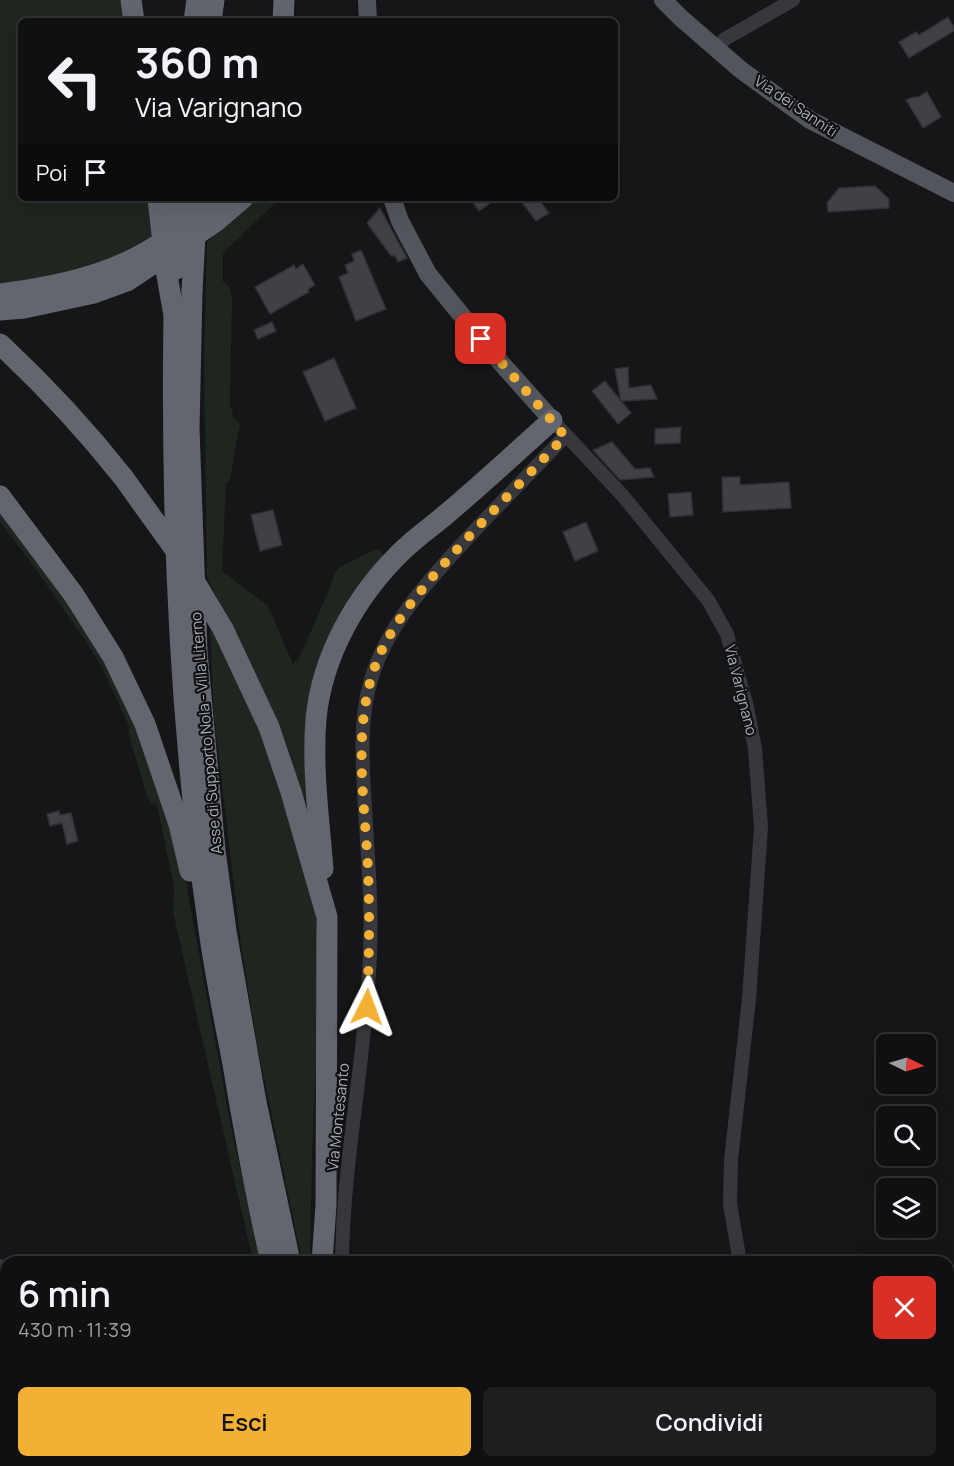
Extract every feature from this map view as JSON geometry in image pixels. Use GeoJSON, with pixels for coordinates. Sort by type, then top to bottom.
{"type":"FeatureCollection","features":[{"type":"Feature","properties":{"kind":"highway"},"geometry":{"type":"LineString","coordinates":[[131,0],[134,18]]}},
{"type":"Feature","properties":{"kind":"highway"},"geometry":{"type":"LineString","coordinates":[[194,18],[197,0]]}},
{"type":"Feature","properties":{"kind":"highway"},"geometry":{"type":"LineString","coordinates":[[211,18],[214,0]]}},
{"type":"Feature","properties":{"kind":"highway"},"geometry":{"type":"LineString","coordinates":[[158,201],[174,315]]}},
{"type":"Feature","properties":{"kind":"highway","name":"Asse di Supporto Nola - Villa Literno"},"geometry":{"type":"LineString","coordinates":[[180,201],[174,315],[172,432],[181,654],[192,788],[205,899],[254,1185],[270,1256]]}},
{"type":"Feature","properties":{"kind":"highway","name":"Asse di Supporto Nola - Villa Literno"},"geometry":{"type":"LineString","coordinates":[[197,201],[189,429],[197,652],[215,850],[226,931],[256,1102],[289,1256]]}},
{"type":"Feature","properties":{"kind":"highway"},"geometry":{"type":"LineString","coordinates":[[0,294],[43,288],[116,267],[142,255],[171,237],[213,201]]}},
{"type":"Feature","properties":{"kind":"highway"},"geometry":{"type":"LineString","coordinates":[[0,310],[24,308],[94,293],[127,281],[215,222],[240,201]]}},
{"type":"Feature","properties":{"kind":"highway"},"geometry":{"type":"LineString","coordinates":[[0,344],[29,371],[91,437],[123,477],[179,555],[223,629],[268,727],[291,792],[327,917]]}},
{"type":"Feature","properties":{"kind":"highway"},"geometry":{"type":"LineString","coordinates":[[322,1256],[326,1205],[327,917],[315,766],[316,718],[325,674],[340,634],[372,583],[402,551],[558,428]]}},
{"type":"Feature","properties":{"kind":"highway"},"geometry":{"type":"LineString","coordinates":[[0,496],[74,596],[113,657],[145,723],[179,824],[188,866],[205,899]]}},
{"type":"Feature","properties":{"kind":"main road"},"geometry":{"type":"LineString","coordinates":[[367,0],[368,18]]}},
{"type":"Feature","properties":{"kind":"main road","name":"Via dei Sanniti"},"geometry":{"type":"LineString","coordinates":[[652,0],[681,18]]}},
{"type":"Feature","properties":{"kind":"main road","name":"Via dei Sanniti"},"geometry":{"type":"LineString","coordinates":[[663,0],[741,70],[810,120],[954,193]]}},
{"type":"Feature","properties":{"kind":"main road","name":"Via Varignano"},"geometry":{"type":"LineString","coordinates":[[393,201],[400,221],[428,274],[494,355],[558,428]]}},
{"type":"Feature","properties":{"kind":"street"},"geometry":{"type":"LineString","coordinates":[[716,48],[725,39],[793,0]]}},
{"type":"Feature","properties":{"kind":"street","name":"Via Montesanto"},"geometry":{"type":"LineString","coordinates":[[342,1256],[347,1180],[367,1007],[370,952],[369,871],[361,741],[370,685],[381,652],[414,599],[558,428]]}},
{"type":"Feature","properties":{"kind":"street","name":"Via Varignano"},"geometry":{"type":"LineString","coordinates":[[558,428],[623,496],[708,600],[727,634],[747,707],[755,749],[761,827],[749,999],[731,1160],[730,1204],[739,1256]]}},
{"type":"Feature","properties":{"kind":"shaded area"},"geometry":{"type":"Polygon","coordinates":[[[0,0],[124,0],[127,18],[18,18],[18,201],[149,201],[154,242],[115,261],[0,288],[0,0]]]}},
{"type":"Feature","properties":{"kind":"shaded area"},"geometry":{"type":"Polygon","coordinates":[[[255,201],[277,201],[223,253],[223,282],[230,287],[232,299],[230,404],[234,419],[240,423],[230,480],[226,484],[222,571],[268,606],[293,664],[300,656],[335,573],[340,567],[376,549],[381,551],[384,558],[333,640],[309,822],[287,745],[267,698],[207,578],[204,356],[207,242],[255,201]]]}},
{"type":"Feature","properties":{"kind":"shaded area"},"geometry":{"type":"Polygon","coordinates":[[[0,506],[51,569],[124,693],[177,834],[232,1132],[261,1256],[252,1256],[173,912],[174,887],[157,805],[152,804],[147,797],[129,735],[129,726],[103,669],[87,643],[0,522],[0,506]]]}},
{"type":"Feature","properties":{"kind":"shaded area"},"geometry":{"type":"Polygon","coordinates":[[[210,624],[259,724],[305,867],[315,914],[319,991],[310,1256],[301,1256],[258,1049],[241,945],[214,717],[210,624]]]}},
{"type":"Feature","properties":{"kind":"building"},"geometry":{"type":"Polygon","coordinates":[[[948,17],[954,31],[909,58],[899,42],[916,32],[919,35],[948,17]]]}},
{"type":"Feature","properties":{"kind":"building"},"geometry":{"type":"Polygon","coordinates":[[[927,92],[941,117],[923,128],[906,100],[927,92]]]}},
{"type":"Feature","properties":{"kind":"building"},"geometry":{"type":"Polygon","coordinates":[[[875,186],[889,199],[889,208],[828,212],[827,203],[839,188],[875,186]]]}},
{"type":"Feature","properties":{"kind":"building"},"geometry":{"type":"Polygon","coordinates":[[[472,201],[493,201],[479,211],[472,201]]]}},
{"type":"Feature","properties":{"kind":"building"},"geometry":{"type":"Polygon","coordinates":[[[527,201],[540,201],[549,213],[536,221],[523,204],[527,201]]]}},
{"type":"Feature","properties":{"kind":"building"},"geometry":{"type":"Polygon","coordinates":[[[380,208],[407,258],[398,262],[367,223],[380,208]]]}},
{"type":"Feature","properties":{"kind":"building"},"geometry":{"type":"Polygon","coordinates":[[[361,250],[386,309],[356,321],[339,277],[348,273],[345,265],[354,261],[352,254],[361,250]]]}},
{"type":"Feature","properties":{"kind":"building"},"geometry":{"type":"Polygon","coordinates":[[[303,264],[315,285],[308,289],[309,292],[270,314],[255,287],[294,265],[296,269],[303,264]]]}},
{"type":"Feature","properties":{"kind":"building"},"geometry":{"type":"Polygon","coordinates":[[[272,322],[276,331],[258,339],[254,330],[272,322]]]}},
{"type":"Feature","properties":{"kind":"building"},"geometry":{"type":"Polygon","coordinates":[[[334,358],[356,408],[325,421],[303,372],[334,358]]]}},
{"type":"Feature","properties":{"kind":"building"},"geometry":{"type":"Polygon","coordinates":[[[628,367],[629,388],[651,385],[657,399],[621,401],[615,369],[628,367]]]}},
{"type":"Feature","properties":{"kind":"building"},"geometry":{"type":"Polygon","coordinates":[[[605,381],[631,413],[618,424],[592,391],[605,381]]]}},
{"type":"Feature","properties":{"kind":"building"},"geometry":{"type":"Polygon","coordinates":[[[681,427],[680,443],[655,444],[655,429],[681,427]]]}},
{"type":"Feature","properties":{"kind":"building"},"geometry":{"type":"Polygon","coordinates":[[[612,442],[635,469],[650,468],[654,477],[620,480],[593,450],[612,442]]]}},
{"type":"Feature","properties":{"kind":"building"},"geometry":{"type":"Polygon","coordinates":[[[722,477],[740,477],[740,485],[789,482],[791,508],[723,512],[722,477]]]}},
{"type":"Feature","properties":{"kind":"building"},"geometry":{"type":"Polygon","coordinates":[[[691,492],[693,515],[670,517],[668,494],[691,492]]]}},
{"type":"Feature","properties":{"kind":"building"},"geometry":{"type":"Polygon","coordinates":[[[273,510],[282,545],[260,551],[251,515],[273,510]]]}},
{"type":"Feature","properties":{"kind":"building"},"geometry":{"type":"Polygon","coordinates":[[[586,522],[598,551],[575,561],[563,532],[586,522]]]}},
{"type":"Feature","properties":{"kind":"building"},"geometry":{"type":"Polygon","coordinates":[[[59,811],[60,815],[71,813],[78,841],[67,844],[62,823],[50,826],[47,814],[59,811]]]}},
{"type":"Feature","properties":{"kind":"route"},"geometry":{"type":"LineString","coordinates":[[367,1007],[370,952],[369,871],[361,741],[366,700],[375,668],[391,634],[414,599],[465,540],[565,436],[481,339]]}}]}
